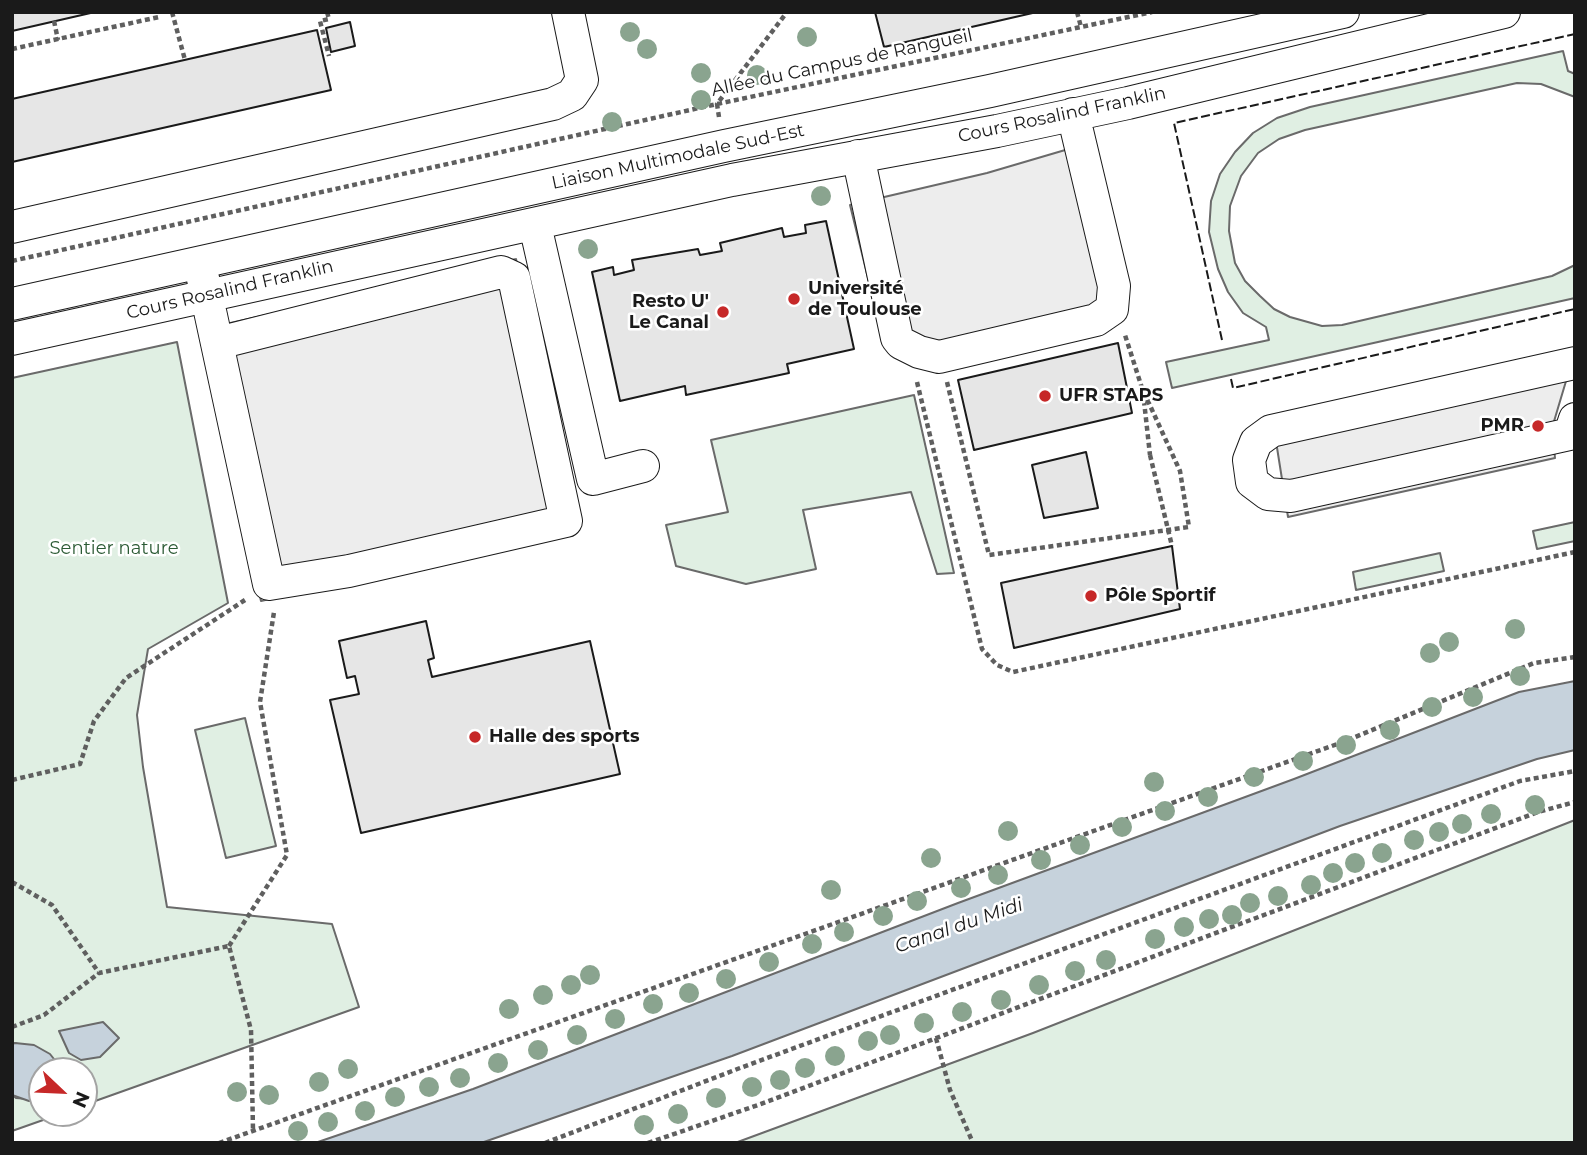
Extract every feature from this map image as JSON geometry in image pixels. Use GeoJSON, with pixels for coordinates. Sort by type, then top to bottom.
{"type":"FeatureCollection","features":[{"type":"Feature","properties":{"kind":"street"},"geometry":{"type":"LineString","coordinates":[[12,227],[524,113],[553,104],[572,95],[582,80],[568,12]]}},
{"type":"Feature","properties":{"kind":"street","name":"Liaison Multimodale Sud-Est"},"geometry":{"type":"LineString","coordinates":[[12,304],[1343,12]]}},
{"type":"Feature","properties":{"kind":"street","name":"Cours Rosalind Franklin"},"geometry":{"type":"LineString","coordinates":[[12,339],[204,284],[534,225],[732,180],[1073,114],[1504,12]]}},
{"type":"Feature","properties":{"kind":"street"},"geometry":{"type":"LineString","coordinates":[[858,156],[897,338],[919,352],[939,357],[1096,320],[1112,309],[1114,286],[1073,114]]}},
{"type":"Feature","properties":{"kind":"street"},"geometry":{"type":"LineString","coordinates":[[534,225],[593,479],[643,466]]}},
{"type":"Feature","properties":{"kind":"street"},"geometry":{"type":"LineString","coordinates":[[204,284],[270,584],[349,571],[566,521],[514,278],[501,272],[218,343]]}},
{"type":"Feature","properties":{"kind":"street"},"geometry":{"type":"LineString","coordinates":[[1575,363],[1271,430],[1256,442],[1249,460],[1252,482],[1268,494],[1291,496],[1570,434],[1575,419]]}},
{"type":"Feature","properties":{"kind":"path"},"geometry":{"type":"LineString","coordinates":[[172,12],[185,60]]}},
{"type":"Feature","properties":{"kind":"path"},"geometry":{"type":"LineString","coordinates":[[327,12],[329,19],[320,22],[329,56]]}},
{"type":"Feature","properties":{"kind":"path"},"geometry":{"type":"LineString","coordinates":[[721,129],[717,104],[787,12]]}},
{"type":"Feature","properties":{"kind":"path"},"geometry":{"type":"LineString","coordinates":[[1077,12],[1081,27]]}},
{"type":"Feature","properties":{"kind":"path","name":"Allée du Campus de Rangueil"},"geometry":{"type":"LineString","coordinates":[[12,261],[717,104],[1152,12]]}},
{"type":"Feature","properties":{"kind":"path"},"geometry":{"type":"LineString","coordinates":[[12,49],[159,17]]}},
{"type":"Feature","properties":{"kind":"path"},"geometry":{"type":"LineString","coordinates":[[54,21],[58,40]]}},
{"type":"Feature","properties":{"kind":"path"},"geometry":{"type":"LineString","coordinates":[[946,377],[989,555],[1189,527],[1180,471],[1142,388],[1125,332]]}},
{"type":"Feature","properties":{"kind":"path"},"geometry":{"type":"LineString","coordinates":[[916,378],[982,649],[997,665],[1013,672],[1575,552]]}},
{"type":"Feature","properties":{"kind":"path"},"geometry":{"type":"LineString","coordinates":[[1142,388],[1150,455],[1172,546]]}},
{"type":"Feature","properties":{"kind":"path"},"geometry":{"type":"LineString","coordinates":[[12,780],[80,764],[94,721],[126,678],[270,584],[274,610],[260,702],[287,855],[229,946],[99,973],[44,1015],[12,1027]]}},
{"type":"Feature","properties":{"kind":"path"},"geometry":{"type":"LineString","coordinates":[[219,1143],[1343,742],[1534,663],[1575,657]]}},
{"type":"Feature","properties":{"kind":"path"},"geometry":{"type":"LineString","coordinates":[[545,1143],[740,1068],[1520,781],[1575,771]]}},
{"type":"Feature","properties":{"kind":"path"},"geometry":{"type":"LineString","coordinates":[[648,1143],[758,1105],[1531,815],[1575,802]]}},
{"type":"Feature","properties":{"kind":"path"},"geometry":{"type":"LineString","coordinates":[[12,882],[52,905],[99,973]]}},
{"type":"Feature","properties":{"kind":"path"},"geometry":{"type":"LineString","coordinates":[[229,946],[251,1030],[253,1130]]}},
{"type":"Feature","properties":{"kind":"path"},"geometry":{"type":"LineString","coordinates":[[936,1038],[950,1090],[973,1143]]}},
{"type":"Feature","properties":{"kind":"green space"},"geometry":{"type":"Polygon","coordinates":[[[1563,51],[1568,71],[1575,74],[1575,97],[1541,84],[1517,83],[1305,130],[1279,139],[1258,153],[1241,176],[1230,206],[1229,231],[1235,263],[1245,281],[1274,309],[1290,317],[1322,326],[1342,325],[1552,276],[1575,265],[1575,298],[1172,388],[1166,362],[1269,340],[1266,327],[1243,313],[1228,292],[1218,269],[1209,232],[1211,201],[1220,174],[1235,152],[1253,133],[1277,118],[1310,107],[1563,51]]]}},
{"type":"Feature","properties":{"kind":"green space","name":"Sentier nature"},"geometry":{"type":"Polygon","coordinates":[[[177,342],[228,603],[148,649],[137,715],[167,907],[332,924],[359,1007],[98,1100],[98,1057],[41,1057],[16,1043],[12,1044],[12,378],[177,342]]]}},
{"type":"Feature","properties":{"kind":"green space"},"geometry":{"type":"Polygon","coordinates":[[[914,395],[954,573],[937,574],[911,492],[803,510],[816,569],[746,584],[676,566],[666,525],[728,512],[711,440],[914,395]]]}},
{"type":"Feature","properties":{"kind":"green space"},"geometry":{"type":"Polygon","coordinates":[[[1575,522],[1575,541],[1537,549],[1533,531],[1575,522]]]}},
{"type":"Feature","properties":{"kind":"green space"},"geometry":{"type":"Polygon","coordinates":[[[1440,553],[1444,571],[1356,590],[1353,572],[1440,553]]]}},
{"type":"Feature","properties":{"kind":"green space"},"geometry":{"type":"Polygon","coordinates":[[[245,718],[276,846],[226,858],[195,730],[245,718]]]}},
{"type":"Feature","properties":{"kind":"green space"},"geometry":{"type":"Polygon","coordinates":[[[1575,820],[1575,1143],[735,1143],[1033,1033],[1575,820]]]}},
{"type":"Feature","properties":{"kind":"green space"},"geometry":{"type":"Polygon","coordinates":[[[12,1095],[28,1099],[28,1125],[12,1131],[12,1095]]]}},
{"type":"Feature","properties":{"kind":"shaded area"},"geometry":{"type":"Polygon","coordinates":[[[1089,143],[1124,302],[943,364],[883,339],[850,205],[987,173],[1089,143]]]}},
{"type":"Feature","properties":{"kind":"shaded area"},"geometry":{"type":"Polygon","coordinates":[[[516,259],[577,530],[261,601],[199,330],[516,259]]]}},
{"type":"Feature","properties":{"kind":"shaded area"},"geometry":{"type":"Polygon","coordinates":[[[1575,351],[1552,428],[1555,458],[1288,517],[1272,416],[1575,351]]]}},
{"type":"Feature","properties":{"kind":"water","name":"Canal du Midi"},"geometry":{"type":"Polygon","coordinates":[[[1575,681],[1575,750],[1537,759],[1340,826],[732,1056],[481,1143],[315,1143],[473,1089],[1519,692],[1575,681]]]}},
{"type":"Feature","properties":{"kind":"water"},"geometry":{"type":"Polygon","coordinates":[[[103,1022],[119,1038],[100,1057],[76,1057],[69,1053],[59,1031],[103,1022]]]}},
{"type":"Feature","properties":{"kind":"water"},"geometry":{"type":"Polygon","coordinates":[[[12,1044],[34,1045],[52,1057],[28,1057],[28,1101],[12,1095],[12,1044]]]}},
{"type":"Feature","properties":{"kind":"building"},"geometry":{"type":"Polygon","coordinates":[[[12,12],[95,12],[12,31],[12,12]]]}},
{"type":"Feature","properties":{"kind":"building"},"geometry":{"type":"Polygon","coordinates":[[[875,12],[1037,12],[884,47],[875,12]]]}},
{"type":"Feature","properties":{"kind":"building"},"geometry":{"type":"Polygon","coordinates":[[[350,22],[355,46],[331,52],[326,28],[350,22]]]}},
{"type":"Feature","properties":{"kind":"building"},"geometry":{"type":"Polygon","coordinates":[[[317,30],[331,90],[12,162],[12,99],[317,30]]]}},
{"type":"Feature","properties":{"kind":"building","name":"Resto U' Le Canal"},"geometry":{"type":"Polygon","coordinates":[[[826,221],[854,349],[787,364],[789,373],[686,395],[685,386],[620,401],[592,272],[613,267],[614,275],[634,270],[632,260],[698,249],[700,255],[722,251],[720,243],[782,228],[784,237],[806,233],[805,225],[826,221]]]}},
{"type":"Feature","properties":{"kind":"building","name":"UFR STAPS"},"geometry":{"type":"Polygon","coordinates":[[[1118,343],[1132,413],[974,450],[958,380],[1118,343]]]}},
{"type":"Feature","properties":{"kind":"building"},"geometry":{"type":"Polygon","coordinates":[[[1086,452],[1098,508],[1044,518],[1032,465],[1086,452]]]}},
{"type":"Feature","properties":{"kind":"building","name":"Pôle Sportif"},"geometry":{"type":"Polygon","coordinates":[[[1172,546],[1180,609],[1014,648],[1001,583],[1172,546]]]}},
{"type":"Feature","properties":{"kind":"building","name":"Halle des sports"},"geometry":{"type":"Polygon","coordinates":[[[426,621],[434,658],[428,660],[432,677],[590,641],[620,774],[361,833],[330,700],[359,694],[355,676],[347,678],[339,641],[426,621]]]}},
{"type":"Feature","properties":{"kind":"fence"},"geometry":{"type":"LineString","coordinates":[[1222,340],[1174,123],[1575,34]]}},
{"type":"Feature","properties":{"kind":"fence"},"geometry":{"type":"LineString","coordinates":[[1231,379],[1233,388],[1575,309]]}},
{"type":"Feature","properties":{"kind":"place","name":"Université de Toulouse"},"geometry":{"type":"Point","coordinates":[794,299]}},
{"type":"Feature","properties":{"kind":"place","name":"Resto U' Le Canal"},"geometry":{"type":"Point","coordinates":[723,312]}},
{"type":"Feature","properties":{"kind":"place","name":"UFR STAPS"},"geometry":{"type":"Point","coordinates":[1045,396]}},
{"type":"Feature","properties":{"kind":"place","name":"PMR"},"geometry":{"type":"Point","coordinates":[1538,426]}},
{"type":"Feature","properties":{"kind":"place","name":"Pôle Sportif"},"geometry":{"type":"Point","coordinates":[1091,596]}},
{"type":"Feature","properties":{"kind":"place","name":"Halle des sports"},"geometry":{"type":"Point","coordinates":[475,737]}}]}
